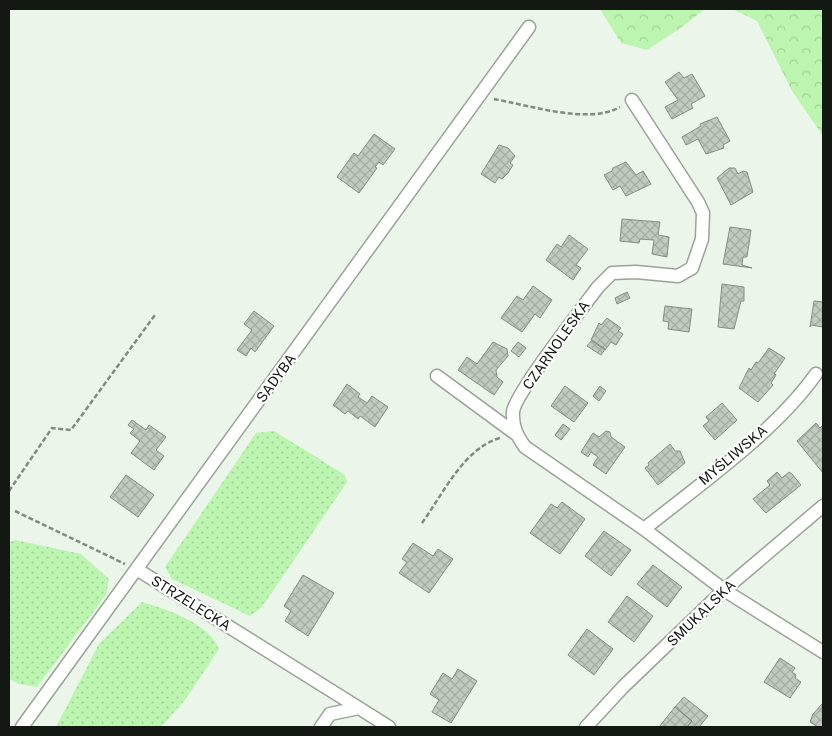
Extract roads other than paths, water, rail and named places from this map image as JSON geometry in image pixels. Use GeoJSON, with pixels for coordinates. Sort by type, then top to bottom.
{"type":"FeatureCollection","features":[{"type":"Feature","properties":{"kind":"street","name":"SADYBA"},"geometry":{"type":"LineString","coordinates":[[22,727],[138,570],[529,27]]}},
{"type":"Feature","properties":{"kind":"street","name":"CZARNOLESKA"},"geometry":{"type":"LineString","coordinates":[[516,434],[513,410],[524,390],[598,287],[612,273],[636,272],[678,276],[692,268],[702,239],[703,214],[672,161],[632,100]]}},
{"type":"Feature","properties":{"kind":"street","name":"MYŚLIWSKA"},"geometry":{"type":"LineString","coordinates":[[644,530],[749,443],[801,396],[816,374]]}},
{"type":"Feature","properties":{"kind":"street"},"geometry":{"type":"LineString","coordinates":[[437,376],[516,434],[525,448],[644,530],[724,590],[823,652]]}},
{"type":"Feature","properties":{"kind":"street","name":"SMUKALSKA"},"geometry":{"type":"LineString","coordinates":[[586,727],[624,687],[724,590],[823,506]]}},
{"type":"Feature","properties":{"kind":"street","name":"STRZELECKA"},"geometry":{"type":"LineString","coordinates":[[138,570],[389,727]]}},
{"type":"Feature","properties":{"kind":"street"},"geometry":{"type":"LineString","coordinates":[[322,727],[330,714],[359,708]]}}]}
